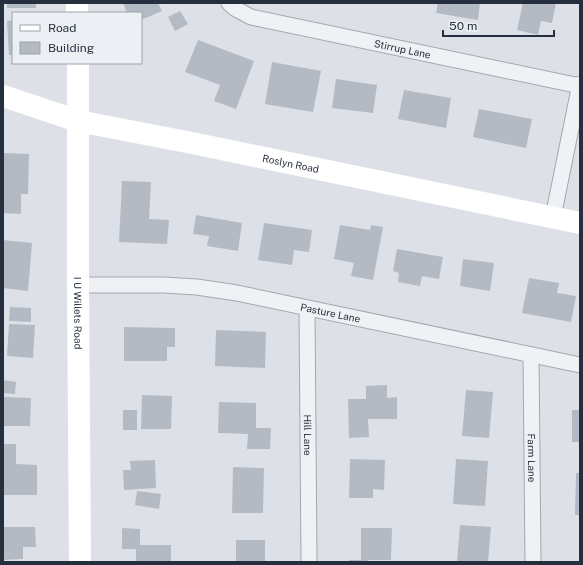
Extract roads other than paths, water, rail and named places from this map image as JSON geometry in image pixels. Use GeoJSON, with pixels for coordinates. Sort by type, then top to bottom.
{"type":"FeatureCollection","features":[{"type":"Feature","properties":{"kind":"main road","name":"I U Willets Road"},"geometry":{"type":"LineString","coordinates":[[78,64],[80,562]]}},
{"type":"Feature","properties":{"kind":"main road","name":"Roslyn Road"},"geometry":{"type":"LineString","coordinates":[[3,96],[78,121],[580,223]]}},
{"type":"Feature","properties":{"kind":"street","name":"Stirrup Lane"},"geometry":{"type":"LineString","coordinates":[[229,3],[236,9],[251,17],[580,85]]}},
{"type":"Feature","properties":{"kind":"street"},"geometry":{"type":"LineString","coordinates":[[553,217],[580,85]]}},
{"type":"Feature","properties":{"kind":"street","name":"Pasture Lane"},"geometry":{"type":"LineString","coordinates":[[78,285],[164,285],[196,287],[237,293],[580,365]]}},
{"type":"Feature","properties":{"kind":"street","name":"Hill Lane"},"geometry":{"type":"LineString","coordinates":[[307,308],[309,562]]}},
{"type":"Feature","properties":{"kind":"street","name":"Farm Lane"},"geometry":{"type":"LineString","coordinates":[[531,354],[533,562]]}}]}
